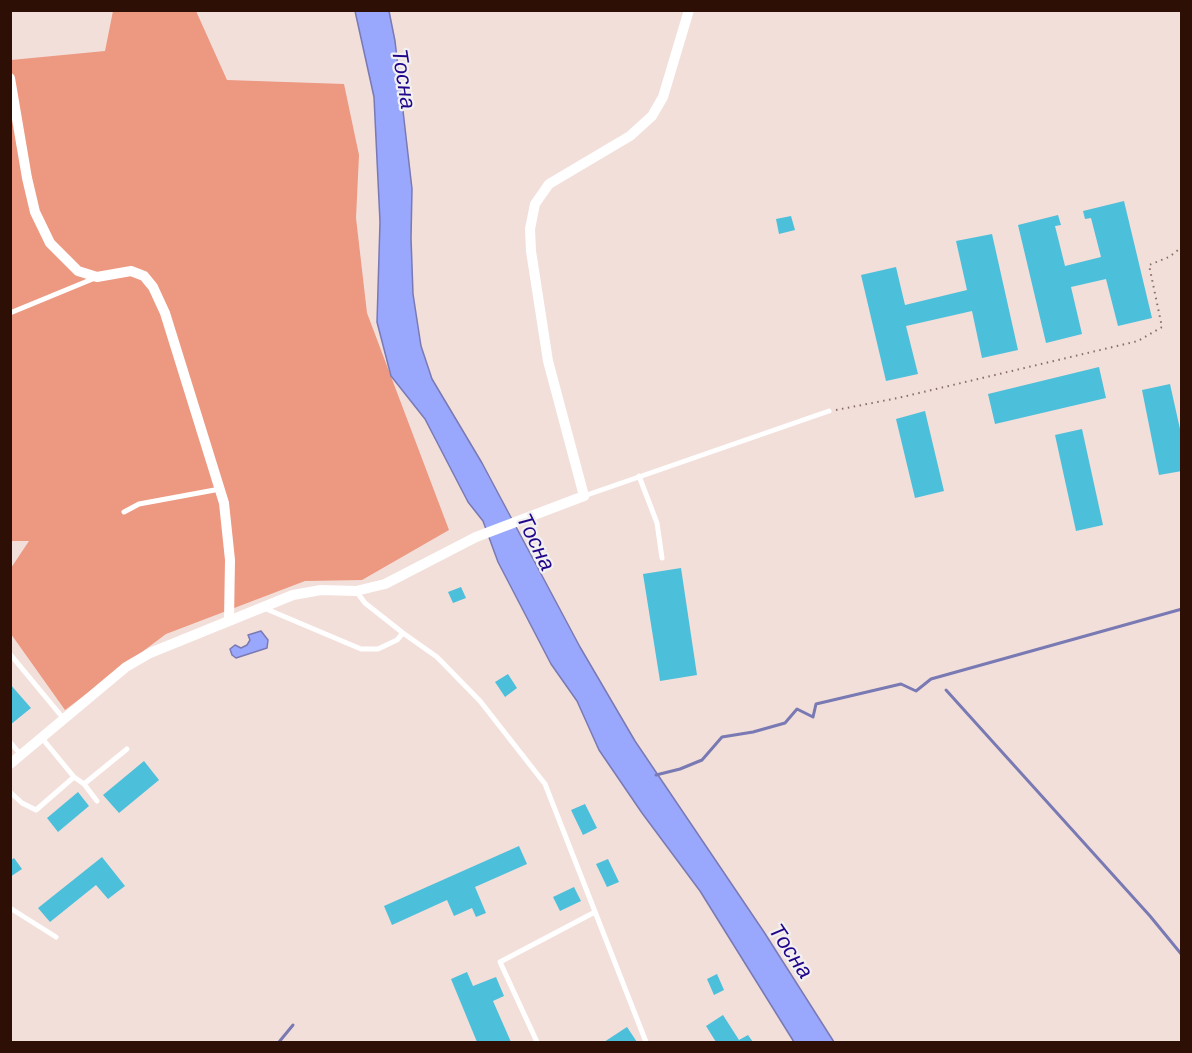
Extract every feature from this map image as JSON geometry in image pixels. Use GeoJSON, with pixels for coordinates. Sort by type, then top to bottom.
{"type":"FeatureCollection","features":[{"type":"Feature","properties":{"kind":"street"},"geometry":{"type":"LineString","coordinates":[[10,764],[126,667],[150,653],[260,607],[307,592],[356,591],[385,584],[476,537],[528,515],[584,496],[548,361],[531,251],[530,230],[535,204],[549,184],[630,136],[652,116],[663,97],[689,10]]}},
{"type":"Feature","properties":{"kind":"street"},"geometry":{"type":"LineString","coordinates":[[10,78],[35,212],[50,243],[78,271],[97,277],[131,271],[144,276],[153,287],[165,313],[220,489],[229,550],[229,620]]}},
{"type":"Feature","properties":{"kind":"lane"},"geometry":{"type":"LineString","coordinates":[[10,314],[97,277]]}},
{"type":"Feature","properties":{"kind":"lane"},"geometry":{"type":"LineString","coordinates":[[584,496],[829,411]]}},
{"type":"Feature","properties":{"kind":"lane"},"geometry":{"type":"LineString","coordinates":[[639,476],[657,524],[662,558]]}},
{"type":"Feature","properties":{"kind":"lane"},"geometry":{"type":"LineString","coordinates":[[124,512],[139,504],[220,489]]}},
{"type":"Feature","properties":{"kind":"lane"},"geometry":{"type":"LineString","coordinates":[[356,591],[365,603],[437,657],[480,701],[518,746],[545,784],[646,1042]]}},
{"type":"Feature","properties":{"kind":"lane"},"geometry":{"type":"LineString","coordinates":[[260,607],[361,649],[378,649],[396,640],[403,633]]}},
{"type":"Feature","properties":{"kind":"lane"},"geometry":{"type":"LineString","coordinates":[[10,654],[63,718]]}},
{"type":"Feature","properties":{"kind":"lane"},"geometry":{"type":"LineString","coordinates":[[41,737],[74,777],[84,784],[98,801]]}},
{"type":"Feature","properties":{"kind":"lane"},"geometry":{"type":"LineString","coordinates":[[10,742],[21,755]]}},
{"type":"Feature","properties":{"kind":"lane"},"geometry":{"type":"LineString","coordinates":[[84,784],[127,749]]}},
{"type":"Feature","properties":{"kind":"lane"},"geometry":{"type":"LineString","coordinates":[[10,792],[22,803],[36,810],[74,777]]}},
{"type":"Feature","properties":{"kind":"lane"},"geometry":{"type":"LineString","coordinates":[[10,909],[56,937]]}},
{"type":"Feature","properties":{"kind":"lane"},"geometry":{"type":"LineString","coordinates":[[537,1042],[501,962],[595,912]]}},
{"type":"Feature","properties":{"kind":"path"},"geometry":{"type":"LineString","coordinates":[[829,411],[898,398],[1138,340],[1162,327],[1149,265],[1169,257],[1182,247]]}},
{"type":"Feature","properties":{"kind":"shaded area"},"geometry":{"type":"Polygon","coordinates":[[[113,11],[196,11],[227,80],[344,84],[359,155],[356,218],[367,313],[449,530],[362,580],[305,581],[166,634],[65,710],[11,634],[11,568],[29,541],[11,541],[11,60],[105,51],[113,11]]]}},
{"type":"Feature","properties":{"kind":"water"},"geometry":{"type":"Polygon","coordinates":[[[355,11],[389,11],[395,41],[412,189],[413,294],[421,346],[432,379],[482,463],[580,647],[635,741],[764,932],[834,1042],[794,1042],[700,891],[599,750],[577,701],[551,664],[498,562],[483,521],[468,502],[425,419],[391,376],[377,322],[380,222],[374,97],[355,11]]]}},
{"type":"Feature","properties":{"kind":"water"},"geometry":{"type":"Polygon","coordinates":[[[261,631],[268,640],[267,648],[236,658],[232,655],[230,649],[235,645],[241,648],[247,645],[250,640],[248,635],[261,631]]]}},
{"type":"Feature","properties":{"kind":"building"},"geometry":{"type":"Polygon","coordinates":[[[1124,201],[1152,318],[1118,326],[1106,279],[1071,287],[1082,334],[1046,343],[1018,225],[1058,215],[1061,225],[1055,226],[1065,266],[1101,257],[1091,218],[1085,219],[1083,211],[1124,201]]]}},
{"type":"Feature","properties":{"kind":"building"},"geometry":{"type":"Polygon","coordinates":[[[791,216],[795,230],[779,234],[776,219],[791,216]]]}},
{"type":"Feature","properties":{"kind":"building"},"geometry":{"type":"Polygon","coordinates":[[[992,234],[1018,350],[982,358],[972,311],[906,326],[918,374],[886,381],[861,275],[896,267],[905,305],[967,290],[956,241],[992,234]]]}},
{"type":"Feature","properties":{"kind":"building"},"geometry":{"type":"Polygon","coordinates":[[[1099,367],[1106,398],[995,424],[988,394],[1099,367]]]}},
{"type":"Feature","properties":{"kind":"building"},"geometry":{"type":"Polygon","coordinates":[[[1170,384],[1182,438],[1182,471],[1159,475],[1142,390],[1170,384]]]}},
{"type":"Feature","properties":{"kind":"building"},"geometry":{"type":"Polygon","coordinates":[[[925,411],[944,491],[915,498],[896,419],[925,411]]]}},
{"type":"Feature","properties":{"kind":"building"},"geometry":{"type":"Polygon","coordinates":[[[1082,429],[1103,525],[1076,531],[1055,435],[1082,429]]]}},
{"type":"Feature","properties":{"kind":"building"},"geometry":{"type":"Polygon","coordinates":[[[681,568],[697,675],[660,681],[643,574],[681,568]]]}},
{"type":"Feature","properties":{"kind":"building"},"geometry":{"type":"Polygon","coordinates":[[[461,587],[466,598],[453,603],[448,592],[461,587]]]}},
{"type":"Feature","properties":{"kind":"building"},"geometry":{"type":"Polygon","coordinates":[[[508,674],[517,688],[505,697],[495,682],[508,674]]]}},
{"type":"Feature","properties":{"kind":"building"},"geometry":{"type":"Polygon","coordinates":[[[10,684],[31,708],[10,725],[10,684]]]}},
{"type":"Feature","properties":{"kind":"building"},"geometry":{"type":"Polygon","coordinates":[[[144,761],[159,780],[119,813],[103,795],[144,761]]]}},
{"type":"Feature","properties":{"kind":"building"},"geometry":{"type":"Polygon","coordinates":[[[78,792],[89,806],[58,832],[47,818],[78,792]]]}},
{"type":"Feature","properties":{"kind":"building"},"geometry":{"type":"Polygon","coordinates":[[[585,804],[597,828],[583,835],[571,810],[585,804]]]}},
{"type":"Feature","properties":{"kind":"building"},"geometry":{"type":"Polygon","coordinates":[[[519,846],[527,864],[475,887],[486,913],[476,917],[472,908],[454,916],[447,900],[392,925],[384,906],[519,846]]]}},
{"type":"Feature","properties":{"kind":"building"},"geometry":{"type":"Polygon","coordinates":[[[102,857],[125,886],[108,899],[96,885],[50,922],[38,908],[102,857]]]}},
{"type":"Feature","properties":{"kind":"building"},"geometry":{"type":"Polygon","coordinates":[[[14,858],[22,869],[10,877],[10,861],[14,858]]]}},
{"type":"Feature","properties":{"kind":"building"},"geometry":{"type":"Polygon","coordinates":[[[608,859],[619,882],[607,887],[596,864],[608,859]]]}},
{"type":"Feature","properties":{"kind":"building"},"geometry":{"type":"Polygon","coordinates":[[[574,887],[581,901],[560,911],[553,897],[574,887]]]}},
{"type":"Feature","properties":{"kind":"building"},"geometry":{"type":"Polygon","coordinates":[[[467,972],[473,986],[496,977],[504,996],[493,1001],[511,1042],[477,1042],[451,979],[467,972]]]}},
{"type":"Feature","properties":{"kind":"building"},"geometry":{"type":"Polygon","coordinates":[[[717,974],[724,990],[714,995],[707,979],[717,974]]]}},
{"type":"Feature","properties":{"kind":"building"},"geometry":{"type":"Polygon","coordinates":[[[723,1015],[739,1040],[748,1035],[753,1042],[716,1042],[706,1026],[723,1015]]]}},
{"type":"Feature","properties":{"kind":"building"},"geometry":{"type":"Polygon","coordinates":[[[627,1027],[637,1042],[604,1042],[627,1027]]]}},
{"type":"Feature","properties":{"kind":"waterway"},"geometry":{"type":"LineString","coordinates":[[656,775],[702,760],[722,737],[753,732],[785,723],[797,709],[813,717],[816,704],[901,684],[916,691],[931,679],[1182,609]]}},
{"type":"Feature","properties":{"kind":"waterway"},"geometry":{"type":"LineString","coordinates":[[946,690],[1150,916],[1182,955]]}},
{"type":"Feature","properties":{"kind":"waterway"},"geometry":{"type":"LineString","coordinates":[[279,1042],[293,1025]]}},
{"type":"Feature","properties":{"kind":"water label","name":"Тосна"},"geometry":{"type":"Point","coordinates":[404,79]}},
{"type":"Feature","properties":{"kind":"water label","name":"Тосна"},"geometry":{"type":"Point","coordinates":[536,542]}},
{"type":"Feature","properties":{"kind":"water label","name":"Тосна"},"geometry":{"type":"Point","coordinates":[791,951]}}]}
